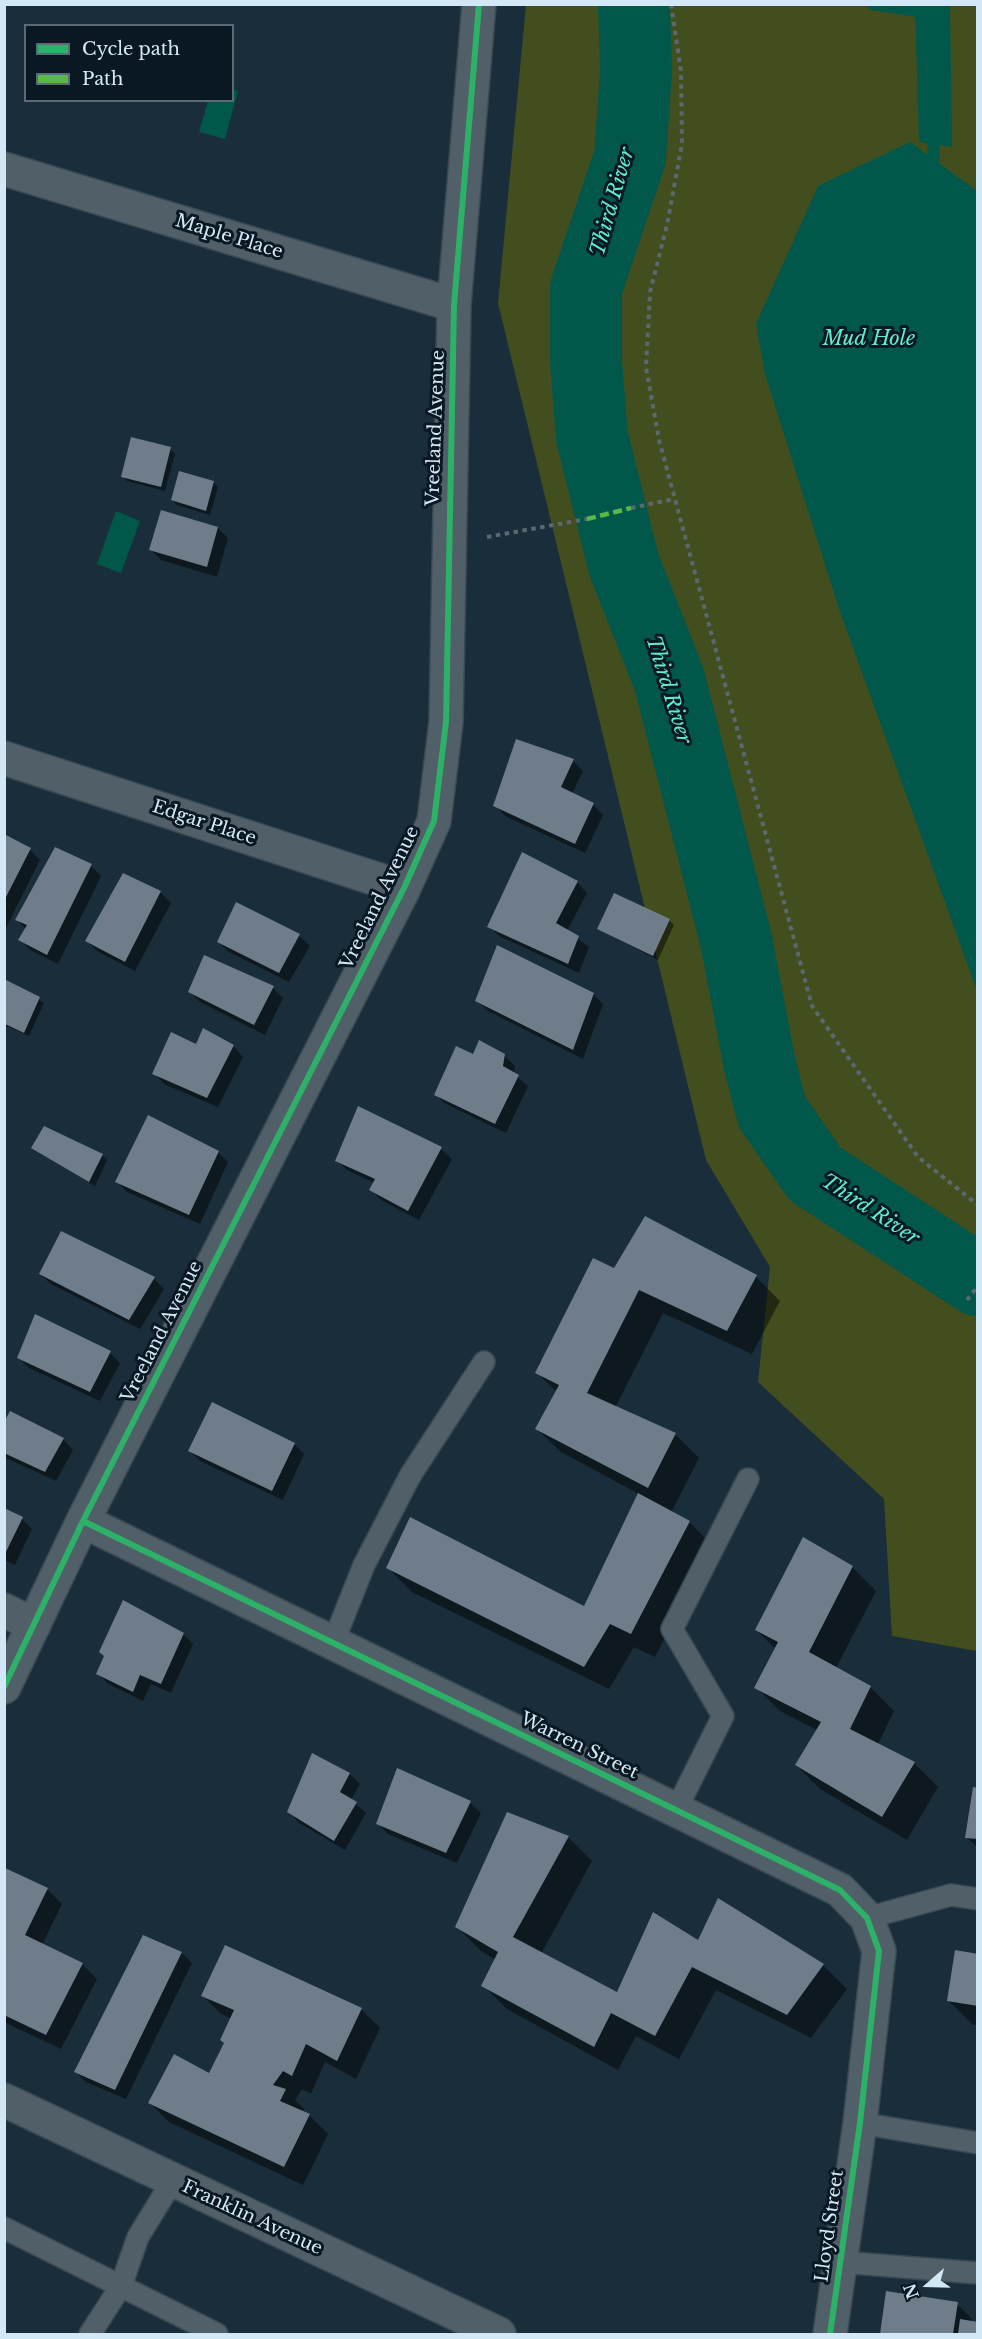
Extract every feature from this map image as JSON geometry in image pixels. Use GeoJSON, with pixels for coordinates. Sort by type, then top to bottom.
{"type":"FeatureCollection","features":[{"type":"Feature","properties":{"kind":"street","name":"Vreeland Avenue"},"geometry":{"type":"LineString","coordinates":[[4,1688],[83,1521],[404,888],[434,821],[444,744],[447,669],[454,305],[479,4]]}},
{"type":"Feature","properties":{"kind":"street","name":"Maple Place"},"geometry":{"type":"LineString","coordinates":[[4,169],[454,305]]}},
{"type":"Feature","properties":{"kind":"street","name":"Edgar Place"},"geometry":{"type":"LineString","coordinates":[[4,758],[404,888]]}},
{"type":"Feature","properties":{"kind":"street","name":"Warren Street"},"geometry":{"type":"LineString","coordinates":[[83,1521],[840,1890],[867,1918],[879,1951],[860,2123]]}},
{"type":"Feature","properties":{"kind":"street"},"geometry":{"type":"LineString","coordinates":[[4,1610],[34,1625]]}},
{"type":"Feature","properties":{"kind":"street","name":"Franklin Avenue"},"geometry":{"type":"LineString","coordinates":[[4,2100],[499,2334]]}},
{"type":"Feature","properties":{"kind":"street","name":"Lloyd Street"},"geometry":{"type":"LineString","coordinates":[[830,2334],[860,2123]]}},
{"type":"Feature","properties":{"kind":"lane"},"geometry":{"type":"LineString","coordinates":[[333,1643],[364,1565],[410,1476],[484,1362]]}},
{"type":"Feature","properties":{"kind":"lane"},"geometry":{"type":"LineString","coordinates":[[676,1810],[723,1716],[672,1629],[748,1479]]}},
{"type":"Feature","properties":{"kind":"lane"},"geometry":{"type":"LineString","coordinates":[[867,1918],[951,1895],[978,1899]]}},
{"type":"Feature","properties":{"kind":"lane"},"geometry":{"type":"LineString","coordinates":[[860,2123],[978,2143]]}},
{"type":"Feature","properties":{"kind":"lane"},"geometry":{"type":"LineString","coordinates":[[90,2334],[121,2286],[138,2237],[173,2180]]}},
{"type":"Feature","properties":{"kind":"lane"},"geometry":{"type":"LineString","coordinates":[[4,2228],[217,2334]]}},
{"type":"Feature","properties":{"kind":"lane"},"geometry":{"type":"LineString","coordinates":[[840,2262],[978,2272]]}},
{"type":"Feature","properties":{"kind":"path"},"geometry":{"type":"LineString","coordinates":[[671,4],[681,71],[682,144],[667,225],[650,292],[646,367],[659,440],[674,499],[812,1006],[918,1157],[978,1205]]}},
{"type":"Feature","properties":{"kind":"path"},"geometry":{"type":"LineString","coordinates":[[631,508],[674,499]]}},
{"type":"Feature","properties":{"kind":"path"},"geometry":{"type":"LineString","coordinates":[[448,545],[587,519]]}},
{"type":"Feature","properties":{"kind":"path"},"geometry":{"type":"LineString","coordinates":[[967,1300],[978,1286]]}},
{"type":"Feature","properties":{"kind":"shaded area"},"geometry":{"type":"Polygon","coordinates":[[[526,5],[977,5],[977,1651],[892,1636],[884,1499],[758,1382],[770,1267],[706,1160],[498,303],[526,5]]]}},
{"type":"Feature","properties":{"kind":"water"},"geometry":{"type":"Polygon","coordinates":[[[950,5],[952,147],[919,142],[915,6],[950,5]]]}},
{"type":"Feature","properties":{"kind":"water"},"geometry":{"type":"Polygon","coordinates":[[[234,89],[238,91],[225,139],[199,132],[208,102],[234,102],[234,89]]]}},
{"type":"Feature","properties":{"kind":"water","name":"Mud Hole"},"geometry":{"type":"Polygon","coordinates":[[[910,142],[977,191],[977,991],[839,609],[765,374],[756,324],[818,186],[910,142]]]}},
{"type":"Feature","properties":{"kind":"water"},"geometry":{"type":"Polygon","coordinates":[[[116,511],[140,521],[121,573],[97,564],[116,511]]]}},
{"type":"Feature","properties":{"kind":"building"},"geometry":{"type":"Polygon","coordinates":[[[131,437],[171,447],[161,487],[121,477],[131,437]]]}},
{"type":"Feature","properties":{"kind":"building"},"geometry":{"type":"Polygon","coordinates":[[[179,471],[214,481],[206,511],[171,500],[179,471]]]}},
{"type":"Feature","properties":{"kind":"building"},"geometry":{"type":"Polygon","coordinates":[[[161,510],[218,527],[207,567],[149,550],[161,510]]]}},
{"type":"Feature","properties":{"kind":"building"},"geometry":{"type":"Polygon","coordinates":[[[516,739],[574,759],[561,787],[594,803],[575,844],[493,806],[516,739]]]}},
{"type":"Feature","properties":{"kind":"building"},"geometry":{"type":"Polygon","coordinates":[[[4,834],[31,848],[4,901],[4,834]]]}},
{"type":"Feature","properties":{"kind":"building"},"geometry":{"type":"Polygon","coordinates":[[[55,847],[92,864],[47,955],[18,940],[27,925],[15,920],[55,847]]]}},
{"type":"Feature","properties":{"kind":"building"},"geometry":{"type":"Polygon","coordinates":[[[522,852],[578,881],[556,923],[579,936],[568,964],[487,927],[522,852]]]}},
{"type":"Feature","properties":{"kind":"building"},"geometry":{"type":"Polygon","coordinates":[[[123,873],[161,891],[125,962],[85,941],[123,873]]]}},
{"type":"Feature","properties":{"kind":"building"},"geometry":{"type":"Polygon","coordinates":[[[614,893],[670,919],[653,956],[597,929],[614,893]]]}},
{"type":"Feature","properties":{"kind":"building"},"geometry":{"type":"Polygon","coordinates":[[[236,902],[300,934],[279,973],[217,942],[236,902]]]}},
{"type":"Feature","properties":{"kind":"building"},"geometry":{"type":"Polygon","coordinates":[[[497,945],[594,993],[573,1050],[475,1001],[497,945]]]}},
{"type":"Feature","properties":{"kind":"building"},"geometry":{"type":"Polygon","coordinates":[[[204,955],[274,986],[254,1025],[188,992],[204,955]]]}},
{"type":"Feature","properties":{"kind":"building"},"geometry":{"type":"Polygon","coordinates":[[[6,980],[40,997],[24,1033],[5,1024],[6,980]]]}},
{"type":"Feature","properties":{"kind":"building"},"geometry":{"type":"Polygon","coordinates":[[[203,1028],[234,1045],[207,1098],[152,1074],[171,1032],[196,1044],[203,1028]]]}},
{"type":"Feature","properties":{"kind":"building"},"geometry":{"type":"Polygon","coordinates":[[[479,1040],[505,1054],[503,1066],[519,1075],[495,1124],[434,1095],[456,1046],[473,1054],[479,1040]]]}},
{"type":"Feature","properties":{"kind":"building"},"geometry":{"type":"Polygon","coordinates":[[[358,1106],[442,1147],[408,1211],[369,1190],[375,1179],[335,1161],[358,1106]]]}},
{"type":"Feature","properties":{"kind":"building"},"geometry":{"type":"Polygon","coordinates":[[[148,1115],[219,1151],[189,1215],[115,1182],[148,1115]]]}},
{"type":"Feature","properties":{"kind":"building"},"geometry":{"type":"Polygon","coordinates":[[[44,1126],[103,1154],[89,1182],[31,1148],[44,1126]]]}},
{"type":"Feature","properties":{"kind":"building"},"geometry":{"type":"Polygon","coordinates":[[[645,1216],[757,1275],[727,1331],[639,1290],[587,1393],[676,1433],[648,1488],[535,1429],[559,1385],[535,1373],[593,1258],[614,1268],[645,1216]]]}},
{"type":"Feature","properties":{"kind":"building"},"geometry":{"type":"Polygon","coordinates":[[[61,1231],[155,1277],[129,1320],[39,1274],[61,1231]]]}},
{"type":"Feature","properties":{"kind":"building"},"geometry":{"type":"Polygon","coordinates":[[[35,1314],[111,1351],[90,1392],[17,1358],[35,1314]]]}},
{"type":"Feature","properties":{"kind":"building"},"geometry":{"type":"Polygon","coordinates":[[[212,1402],[295,1443],[272,1491],[188,1451],[212,1402]]]}},
{"type":"Feature","properties":{"kind":"building"},"geometry":{"type":"Polygon","coordinates":[[[10,1411],[64,1438],[45,1472],[4,1453],[4,1422],[10,1411]]]}},
{"type":"Feature","properties":{"kind":"building"},"geometry":{"type":"Polygon","coordinates":[[[638,1493],[690,1521],[631,1634],[610,1624],[584,1667],[386,1568],[410,1517],[584,1606],[638,1493]]]}},
{"type":"Feature","properties":{"kind":"building"},"geometry":{"type":"Polygon","coordinates":[[[4,1508],[23,1517],[4,1556],[4,1508]]]}},
{"type":"Feature","properties":{"kind":"building"},"geometry":{"type":"Polygon","coordinates":[[[803,1537],[853,1566],[809,1652],[871,1686],[850,1729],[915,1762],[882,1817],[795,1765],[821,1722],[754,1688],[778,1642],[755,1630],[803,1537]]]}},
{"type":"Feature","properties":{"kind":"building"},"geometry":{"type":"Polygon","coordinates":[[[123,1600],[184,1633],[161,1684],[140,1675],[133,1692],[96,1674],[104,1656],[99,1652],[123,1600]]]}},
{"type":"Feature","properties":{"kind":"building"},"geometry":{"type":"Polygon","coordinates":[[[312,1753],[350,1773],[340,1792],[357,1802],[334,1841],[287,1812],[312,1753]]]}},
{"type":"Feature","properties":{"kind":"building"},"geometry":{"type":"Polygon","coordinates":[[[397,1768],[471,1801],[446,1853],[376,1824],[397,1768]]]}},
{"type":"Feature","properties":{"kind":"building"},"geometry":{"type":"Polygon","coordinates":[[[973,1787],[978,1788],[978,1839],[965,1838],[973,1787]]]}},
{"type":"Feature","properties":{"kind":"building"},"geometry":{"type":"Polygon","coordinates":[[[507,1812],[569,1836],[513,1937],[617,1992],[653,1912],[698,1940],[718,1898],[824,1964],[787,2015],[692,1967],[655,2036],[611,2013],[594,2047],[481,1986],[498,1952],[455,1927],[507,1812]]]}},
{"type":"Feature","properties":{"kind":"building"},"geometry":{"type":"Polygon","coordinates":[[[5,1868],[48,1888],[25,1935],[83,1963],[46,2035],[4,2015],[5,1868]]]}},
{"type":"Feature","properties":{"kind":"building"},"geometry":{"type":"Polygon","coordinates":[[[143,1935],[182,1952],[115,2090],[74,2072],[143,1935]]]}},
{"type":"Feature","properties":{"kind":"building"},"geometry":{"type":"Polygon","coordinates":[[[225,1945],[362,2008],[337,2061],[306,2044],[292,2076],[283,2071],[273,2085],[286,2089],[280,2101],[310,2114],[284,2167],[148,2103],[174,2054],[209,2073],[224,2043],[220,2040],[234,2010],[201,1996],[225,1945]]]}},
{"type":"Feature","properties":{"kind":"building"},"geometry":{"type":"Polygon","coordinates":[[[955,1950],[978,1954],[978,2006],[947,2001],[955,1950]]]}},
{"type":"Feature","properties":{"kind":"building"},"geometry":{"type":"Polygon","coordinates":[[[886,2291],[958,2302],[953,2334],[880,2334],[886,2291]]]}},
{"type":"Feature","properties":{"kind":"building"},"geometry":{"type":"Polygon","coordinates":[[[960,2319],[978,2322],[978,2334],[958,2334],[960,2319]]]}},
{"type":"Feature","properties":{"kind":"waterway","name":"Third River"},"geometry":{"type":"LineString","coordinates":[[634,4],[636,71],[630,157],[586,288],[586,362],[592,437],[624,565],[669,679],[736,940],[760,1066],[772,1112],[815,1174],[978,1280]]}},
{"type":"Feature","properties":{"kind":"waterway"},"geometry":{"type":"LineString","coordinates":[[872,4],[931,13]]}},
{"type":"Feature","properties":{"kind":"waterway"},"geometry":{"type":"LineString","coordinates":[[933,166],[934,129]]}},
{"type":"Feature","properties":{"kind":"marked path"},"geometry":{"type":"LineString","coordinates":[[587,519],[631,508]]}},
{"type":"Feature","properties":{"kind":"cycle path"},"geometry":{"type":"LineString","coordinates":[[4,1687],[83,1521],[404,888],[434,821],[446,722],[454,305],[479,4]]}},
{"type":"Feature","properties":{"kind":"cycle path"},"geometry":{"type":"LineString","coordinates":[[83,1521],[840,1890],[867,1918],[879,1951],[860,2123],[830,2334]]}}]}
